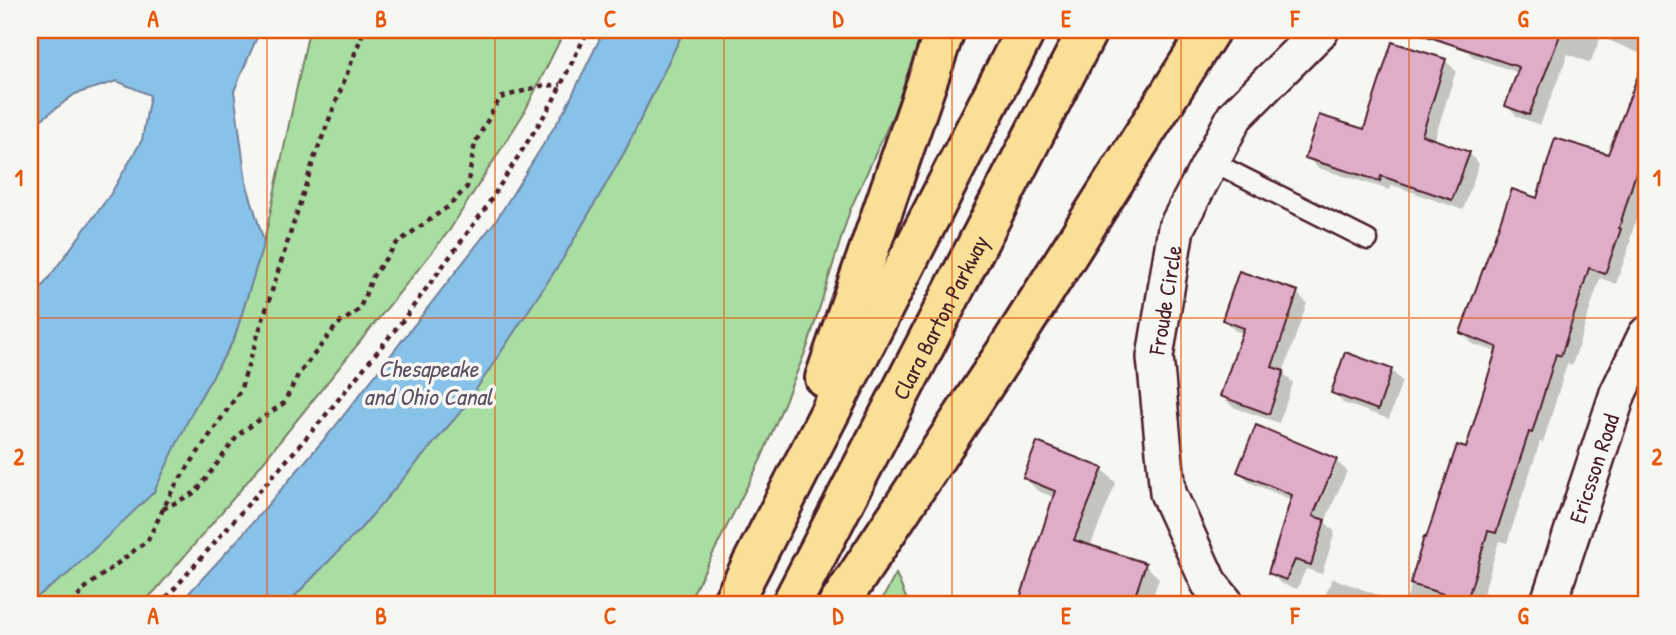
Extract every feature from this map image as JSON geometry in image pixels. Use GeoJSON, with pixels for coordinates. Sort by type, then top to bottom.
{"type":"FeatureCollection","features":[{"type":"Feature","properties":{"kind":"main road"},"geometry":{"type":"LineString","coordinates":[[781,505],[945,30]]}},
{"type":"Feature","properties":{"kind":"main road"},"geometry":{"type":"LineString","coordinates":[[731,605],[1026,30]]}},
{"type":"Feature","properties":{"kind":"main road","name":"Clara Barton Parkway"},"geometry":{"type":"LineString","coordinates":[[792,605],[1088,30]]}},
{"type":"Feature","properties":{"kind":"main road"},"geometry":{"type":"LineString","coordinates":[[838,605],[1013,341],[1210,30]]}},
{"type":"Feature","properties":{"kind":"street","name":"Froude Circle"},"geometry":{"type":"LineString","coordinates":[[1227,605],[1209,583],[1168,493],[1155,356],[1176,228],[1236,116],[1321,30]]}},
{"type":"Feature","properties":{"kind":"street","name":"Ericsson Road"},"geometry":{"type":"LineString","coordinates":[[1548,605],[1618,393],[1646,335]]}},
{"type":"Feature","properties":{"kind":"lane"},"geometry":{"type":"LineString","coordinates":[[1211,162],[1368,240]]}},
{"type":"Feature","properties":{"kind":"path"},"geometry":{"type":"LineString","coordinates":[[72,605],[85,589],[148,540],[173,489],[240,391],[315,156],[364,30]]}},
{"type":"Feature","properties":{"kind":"path"},"geometry":{"type":"LineString","coordinates":[[160,605],[320,422],[403,320],[485,209],[552,103],[588,30]]}},
{"type":"Feature","properties":{"kind":"path"},"geometry":{"type":"LineString","coordinates":[[162,510],[196,492],[239,434],[284,403],[298,375],[337,325],[359,310],[373,276],[397,243],[449,206],[467,187],[475,143],[500,98],[540,86],[561,85]]}},
{"type":"Feature","properties":{"kind":"green space"},"geometry":{"type":"Polygon","coordinates":[[[309,30],[565,30],[524,113],[449,231],[247,482],[155,591],[140,605],[30,605],[30,602],[69,573],[193,410],[234,339],[264,242],[309,30]]]}},
{"type":"Feature","properties":{"kind":"green space"},"geometry":{"type":"Polygon","coordinates":[[[684,30],[924,30],[893,115],[850,210],[807,348],[761,459],[687,605],[286,605],[361,528],[463,409],[562,260],[625,151],[684,30]]]}},
{"type":"Feature","properties":{"kind":"green space"},"geometry":{"type":"Polygon","coordinates":[[[896,574],[909,605],[879,605],[896,574]]]}},
{"type":"Feature","properties":{"kind":"water"},"geometry":{"type":"Polygon","coordinates":[[[30,30],[260,30],[234,91],[246,182],[264,242],[234,339],[193,410],[154,492],[69,573],[30,602],[30,367],[34,358],[39,291],[110,195],[142,140],[150,95],[117,81],[75,94],[30,128],[30,30]]]}},
{"type":"Feature","properties":{"kind":"water","name":"Chesapeake and Ohio Canal"},"geometry":{"type":"Polygon","coordinates":[[[604,30],[684,30],[625,151],[562,260],[463,409],[361,528],[286,605],[178,605],[333,429],[497,219],[566,108],[604,30]]]}},
{"type":"Feature","properties":{"kind":"building"},"geometry":{"type":"Polygon","coordinates":[[[1425,30],[1562,30],[1529,115],[1505,106],[1519,67],[1424,35],[1425,30]]]}},
{"type":"Feature","properties":{"kind":"building"},"geometry":{"type":"Polygon","coordinates":[[[1392,42],[1446,59],[1422,135],[1470,152],[1452,200],[1381,176],[1380,181],[1305,158],[1319,115],[1364,129],[1392,42]]]}},
{"type":"Feature","properties":{"kind":"building"},"geometry":{"type":"Polygon","coordinates":[[[1644,60],[1646,140],[1619,228],[1621,229],[1605,274],[1589,268],[1561,356],[1556,354],[1532,433],[1529,432],[1496,533],[1488,531],[1467,601],[1410,584],[1457,445],[1466,448],[1497,347],[1460,333],[1512,189],[1537,198],[1555,138],[1608,154],[1644,60]]]}},
{"type":"Feature","properties":{"kind":"building"},"geometry":{"type":"Polygon","coordinates":[[[1239,271],[1298,291],[1272,367],[1284,371],[1269,414],[1220,396],[1244,328],[1222,320],[1239,271]]]}},
{"type":"Feature","properties":{"kind":"building"},"geometry":{"type":"Polygon","coordinates":[[[1345,352],[1392,369],[1378,410],[1331,393],[1345,352]]]}},
{"type":"Feature","properties":{"kind":"building"},"geometry":{"type":"Polygon","coordinates":[[[1256,425],[1337,459],[1313,516],[1325,520],[1311,565],[1295,560],[1286,580],[1268,573],[1292,495],[1237,472],[1256,425]]]}},
{"type":"Feature","properties":{"kind":"building"},"geometry":{"type":"Polygon","coordinates":[[[1037,442],[1103,468],[1074,540],[1146,563],[1132,605],[1018,605],[1055,491],[1023,478],[1037,442]]]}}]}
